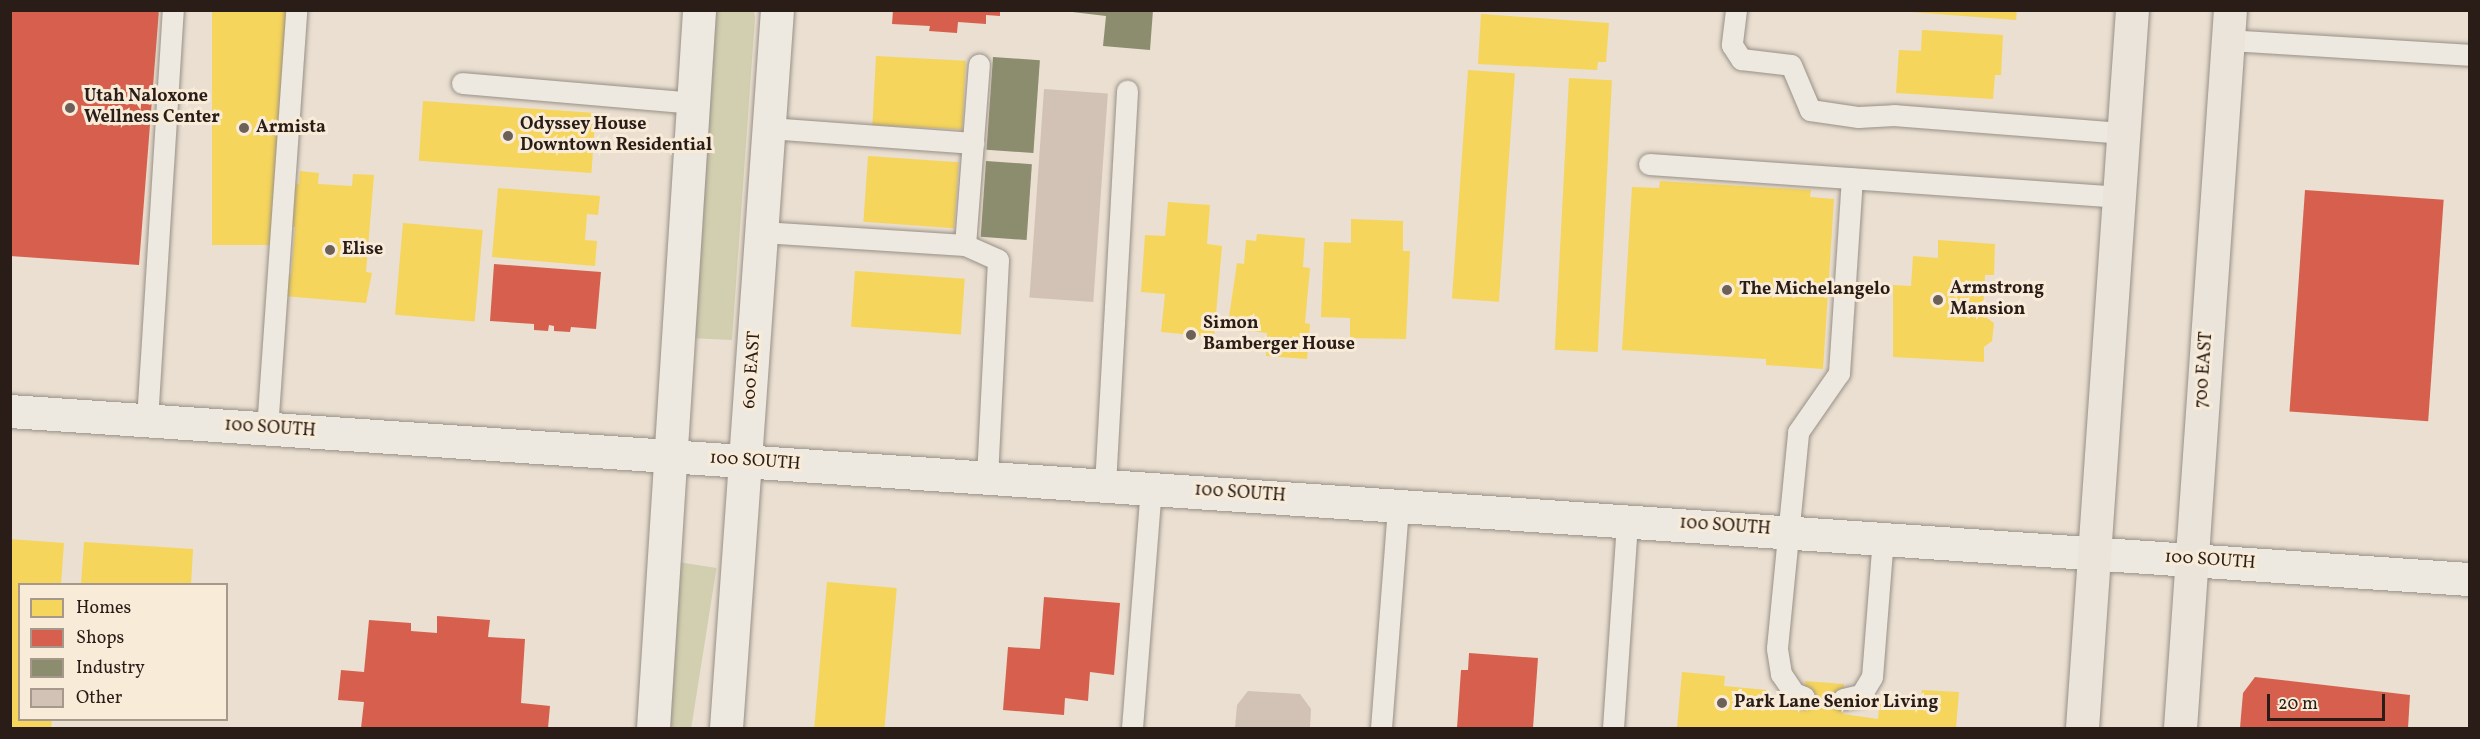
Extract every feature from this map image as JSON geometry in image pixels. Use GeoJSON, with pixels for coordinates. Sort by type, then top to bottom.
{"type":"FeatureCollection","features":[{"type":"Feature","properties":{"kind":"main road"},"geometry":{"type":"LineString","coordinates":[[2082,729],[2132,10]]}},
{"type":"Feature","properties":{"kind":"main road","name":"700 EAST"},"geometry":{"type":"LineString","coordinates":[[2180,729],[2190,559],[2229,26]]}},
{"type":"Feature","properties":{"kind":"street"},"geometry":{"type":"LineString","coordinates":[[653,729],[699,10]]}},
{"type":"Feature","properties":{"kind":"street","name":"600 EAST"},"geometry":{"type":"LineString","coordinates":[[726,729],[777,10]]}},
{"type":"Feature","properties":{"kind":"street","name":"100 SOUTH"},"geometry":{"type":"LineString","coordinates":[[10,411],[2469,579]]}},
{"type":"Feature","properties":{"kind":"lane"},"geometry":{"type":"LineString","coordinates":[[147,420],[173,10]]}},
{"type":"Feature","properties":{"kind":"lane"},"geometry":{"type":"LineString","coordinates":[[267,429],[296,10]]}},
{"type":"Feature","properties":{"kind":"lane"},"geometry":{"type":"LineString","coordinates":[[1736,10],[1731,45],[1741,58],[1791,65],[1810,110],[1858,117],[1894,115],[2123,133]]}},
{"type":"Feature","properties":{"kind":"lane"},"geometry":{"type":"LineString","coordinates":[[2229,26],[2469,56]]}},
{"type":"Feature","properties":{"kind":"lane"},"geometry":{"type":"LineString","coordinates":[[965,245],[979,65]]}},
{"type":"Feature","properties":{"kind":"lane"},"geometry":{"type":"LineString","coordinates":[[462,83],[693,103]]}},
{"type":"Feature","properties":{"kind":"lane"},"geometry":{"type":"LineString","coordinates":[[1105,485],[1127,91]]}},
{"type":"Feature","properties":{"kind":"lane"},"geometry":{"type":"LineString","coordinates":[[769,128],[973,143]]}},
{"type":"Feature","properties":{"kind":"lane"},"geometry":{"type":"LineString","coordinates":[[1649,164],[2118,197]]}},
{"type":"Feature","properties":{"kind":"lane"},"geometry":{"type":"LineString","coordinates":[[1804,697],[1794,693],[1781,674],[1777,648],[1798,432],[1839,373],[1852,178]]}},
{"type":"Feature","properties":{"kind":"lane"},"geometry":{"type":"LineString","coordinates":[[762,232],[965,245],[998,260],[987,477]]}},
{"type":"Feature","properties":{"kind":"lane"},"geometry":{"type":"LineString","coordinates":[[1132,729],[1151,488]]}},
{"type":"Feature","properties":{"kind":"lane"},"geometry":{"type":"LineString","coordinates":[[1381,729],[1398,505]]}},
{"type":"Feature","properties":{"kind":"lane"},"geometry":{"type":"LineString","coordinates":[[1613,729],[1627,520]]}},
{"type":"Feature","properties":{"kind":"lane"},"geometry":{"type":"LineString","coordinates":[[1843,699],[1860,694],[1872,677],[1884,538]]}},
{"type":"Feature","properties":{"kind":"shaded area"},"geometry":{"type":"Polygon","coordinates":[[[713,11],[754,11],[755,18],[732,340],[690,338],[713,11]]]}},
{"type":"Feature","properties":{"kind":"shaded area"},"geometry":{"type":"Polygon","coordinates":[[[678,562],[717,568],[691,728],[652,727],[678,562]]]}},
{"type":"Feature","properties":{"kind":"building: Homes","name":"Armista"},"geometry":{"type":"Polygon","coordinates":[[[212,10],[288,10],[288,245],[212,245],[212,10]]]}},
{"type":"Feature","properties":{"kind":"building: Homes"},"geometry":{"type":"Polygon","coordinates":[[[1885,10],[2017,10],[2016,20],[1885,10]]]}},
{"type":"Feature","properties":{"kind":"building: Homes"},"geometry":{"type":"Polygon","coordinates":[[[1481,14],[1609,23],[1606,62],[1598,62],[1597,70],[1478,64],[1481,14]]]}},
{"type":"Feature","properties":{"kind":"building: Homes"},"geometry":{"type":"Polygon","coordinates":[[[1922,30],[2003,35],[2001,75],[1995,75],[1993,99],[1896,93],[1899,50],[1921,51],[1922,30]]]}},
{"type":"Feature","properties":{"kind":"building: Homes"},"geometry":{"type":"Polygon","coordinates":[[[876,56],[966,61],[962,130],[872,125],[876,56]]]}},
{"type":"Feature","properties":{"kind":"building: Homes"},"geometry":{"type":"Polygon","coordinates":[[[1468,70],[1515,73],[1499,302],[1452,298],[1468,70]]]}},
{"type":"Feature","properties":{"kind":"building: Homes"},"geometry":{"type":"Polygon","coordinates":[[[1569,78],[1612,80],[1598,352],[1555,350],[1569,78]]]}},
{"type":"Feature","properties":{"kind":"building: Homes","name":"Odyssey House Downtown Residential"},"geometry":{"type":"Polygon","coordinates":[[[423,101],[596,113],[591,173],[419,161],[423,101]]]}},
{"type":"Feature","properties":{"kind":"building: Homes"},"geometry":{"type":"Polygon","coordinates":[[[868,156],[959,162],[954,228],[863,222],[868,156]]]}},
{"type":"Feature","properties":{"kind":"building: Homes","name":"Elise"},"geometry":{"type":"Polygon","coordinates":[[[300,171],[319,173],[318,184],[352,186],[353,174],[374,175],[366,272],[372,273],[366,303],[284,296],[286,275],[291,275],[295,227],[288,227],[291,183],[299,184],[300,171]]]}},
{"type":"Feature","properties":{"kind":"building: Homes","name":"The Michelangelo"},"geometry":{"type":"Polygon","coordinates":[[[1660,181],[1811,190],[1810,197],[1834,199],[1823,369],[1766,365],[1766,359],[1622,350],[1632,187],[1659,188],[1660,181]]]}},
{"type":"Feature","properties":{"kind":"building: Homes"},"geometry":{"type":"Polygon","coordinates":[[[498,188],[600,196],[598,215],[587,214],[585,240],[597,241],[595,266],[492,257],[498,188]]]}},
{"type":"Feature","properties":{"kind":"building: Homes"},"geometry":{"type":"Polygon","coordinates":[[[1168,202],[1210,205],[1207,244],[1222,246],[1214,337],[1161,332],[1165,294],[1141,292],[1145,235],[1165,236],[1168,202]]]}},
{"type":"Feature","properties":{"kind":"building: Homes"},"geometry":{"type":"Polygon","coordinates":[[[1351,219],[1403,221],[1403,251],[1410,251],[1406,339],[1350,338],[1350,318],[1321,317],[1324,242],[1351,243],[1351,219]]]}},
{"type":"Feature","properties":{"kind":"building: Homes"},"geometry":{"type":"Polygon","coordinates":[[[403,223],[483,230],[475,322],[395,315],[403,223]]]}},
{"type":"Feature","properties":{"kind":"building: Homes"},"geometry":{"type":"Polygon","coordinates":[[[1257,234],[1305,238],[1303,267],[1310,268],[1305,323],[1310,324],[1307,359],[1266,356],[1267,333],[1241,330],[1243,318],[1229,317],[1237,263],[1244,264],[1246,240],[1256,241],[1257,234]]]}},
{"type":"Feature","properties":{"kind":"building: Homes","name":"Armstrong Mansion"},"geometry":{"type":"Polygon","coordinates":[[[1938,240],[1995,244],[1994,275],[1985,275],[1983,315],[1994,323],[1992,341],[1984,347],[1984,362],[1893,357],[1893,285],[1911,286],[1913,256],[1938,258],[1938,240]]]}},
{"type":"Feature","properties":{"kind":"building: Homes"},"geometry":{"type":"Polygon","coordinates":[[[855,271],[965,279],[961,335],[851,327],[855,271]]]}},
{"type":"Feature","properties":{"kind":"building: Homes"},"geometry":{"type":"Polygon","coordinates":[[[10,539],[64,543],[61,583],[18,583],[18,721],[52,721],[51,728],[10,728],[10,539]]]}},
{"type":"Feature","properties":{"kind":"building: Homes"},"geometry":{"type":"Polygon","coordinates":[[[84,542],[193,549],[191,583],[81,583],[84,542]]]}},
{"type":"Feature","properties":{"kind":"building: Homes"},"geometry":{"type":"Polygon","coordinates":[[[827,582],[897,588],[884,728],[814,727],[827,582]]]}},
{"type":"Feature","properties":{"kind":"building: Homes","name":"Park Lane Senior Living"},"geometry":{"type":"Polygon","coordinates":[[[1682,672],[1725,676],[1724,686],[1767,690],[1765,707],[1803,711],[1805,681],[1844,684],[1843,714],[1878,719],[1880,697],[1921,699],[1922,690],[1959,692],[1956,728],[1677,728],[1682,672]]]}},
{"type":"Feature","properties":{"kind":"building: Shops"},"geometry":{"type":"Polygon","coordinates":[[[10,10],[159,10],[139,265],[10,256],[10,10]]]}},
{"type":"Feature","properties":{"kind":"building: Shops"},"geometry":{"type":"Polygon","coordinates":[[[893,10],[1000,10],[1000,16],[986,15],[986,24],[958,22],[957,33],[929,31],[930,26],[892,24],[893,10]]]}},
{"type":"Feature","properties":{"kind":"building: Shops"},"geometry":{"type":"Polygon","coordinates":[[[2305,190],[2444,200],[2428,421],[2290,411],[2305,190]]]}},
{"type":"Feature","properties":{"kind":"building: Shops"},"geometry":{"type":"Polygon","coordinates":[[[494,264],[601,272],[596,329],[571,327],[570,332],[554,331],[554,326],[549,325],[548,331],[534,330],[534,324],[490,321],[494,264]]]}},
{"type":"Feature","properties":{"kind":"building: Shops"},"geometry":{"type":"Polygon","coordinates":[[[1044,597],[1120,603],[1114,675],[1090,672],[1088,701],[1065,698],[1064,715],[1003,710],[1008,647],[1040,649],[1044,597]]]}},
{"type":"Feature","properties":{"kind":"building: Shops"},"geometry":{"type":"Polygon","coordinates":[[[437,616],[490,620],[488,637],[525,639],[521,703],[550,706],[548,728],[361,728],[364,702],[338,700],[341,670],[364,672],[369,620],[411,623],[411,631],[437,633],[437,616]]]}},
{"type":"Feature","properties":{"kind":"building: Shops"},"geometry":{"type":"Polygon","coordinates":[[[1469,653],[1538,658],[1533,728],[1457,728],[1461,670],[1468,670],[1469,653]]]}},
{"type":"Feature","properties":{"kind":"building: Shops"},"geometry":{"type":"Polygon","coordinates":[[[2255,677],[2410,695],[2408,728],[2240,728],[2243,693],[2255,677]]]}},
{"type":"Feature","properties":{"kind":"building: Industry"},"geometry":{"type":"Polygon","coordinates":[[[1056,10],[1153,10],[1150,50],[1103,46],[1106,16],[1056,10]]]}},
{"type":"Feature","properties":{"kind":"building: Industry"},"geometry":{"type":"Polygon","coordinates":[[[993,57],[1040,60],[1033,153],[987,150],[993,57]]]}},
{"type":"Feature","properties":{"kind":"building: Industry"},"geometry":{"type":"Polygon","coordinates":[[[986,161],[1032,164],[1027,240],[981,237],[986,161]]]}},
{"type":"Feature","properties":{"kind":"building: Other"},"geometry":{"type":"Polygon","coordinates":[[[1044,89],[1108,93],[1093,302],[1029,297],[1044,89]]]}},
{"type":"Feature","properties":{"kind":"building: Other"},"geometry":{"type":"Polygon","coordinates":[[[1248,691],[1300,694],[1311,709],[1310,728],[1235,728],[1237,705],[1248,691]]]}},
{"type":"Feature","properties":{"kind":"place","name":"Utah Naloxone Wellness Center"},"geometry":{"type":"Point","coordinates":[70,108]}},
{"type":"Feature","properties":{"kind":"place","name":"Armista"},"geometry":{"type":"Point","coordinates":[244,128]}},
{"type":"Feature","properties":{"kind":"place","name":"Odyssey House Downtown Residential"},"geometry":{"type":"Point","coordinates":[508,136]}},
{"type":"Feature","properties":{"kind":"place","name":"Elise"},"geometry":{"type":"Point","coordinates":[330,250]}},
{"type":"Feature","properties":{"kind":"place","name":"The Michelangelo"},"geometry":{"type":"Point","coordinates":[1727,290]}},
{"type":"Feature","properties":{"kind":"place","name":"Armstrong Mansion"},"geometry":{"type":"Point","coordinates":[1938,300]}},
{"type":"Feature","properties":{"kind":"place","name":"Simon Bamberger House"},"geometry":{"type":"Point","coordinates":[1191,335]}},
{"type":"Feature","properties":{"kind":"place","name":"Park Lane Senior Living"},"geometry":{"type":"Point","coordinates":[1722,703]}}]}
